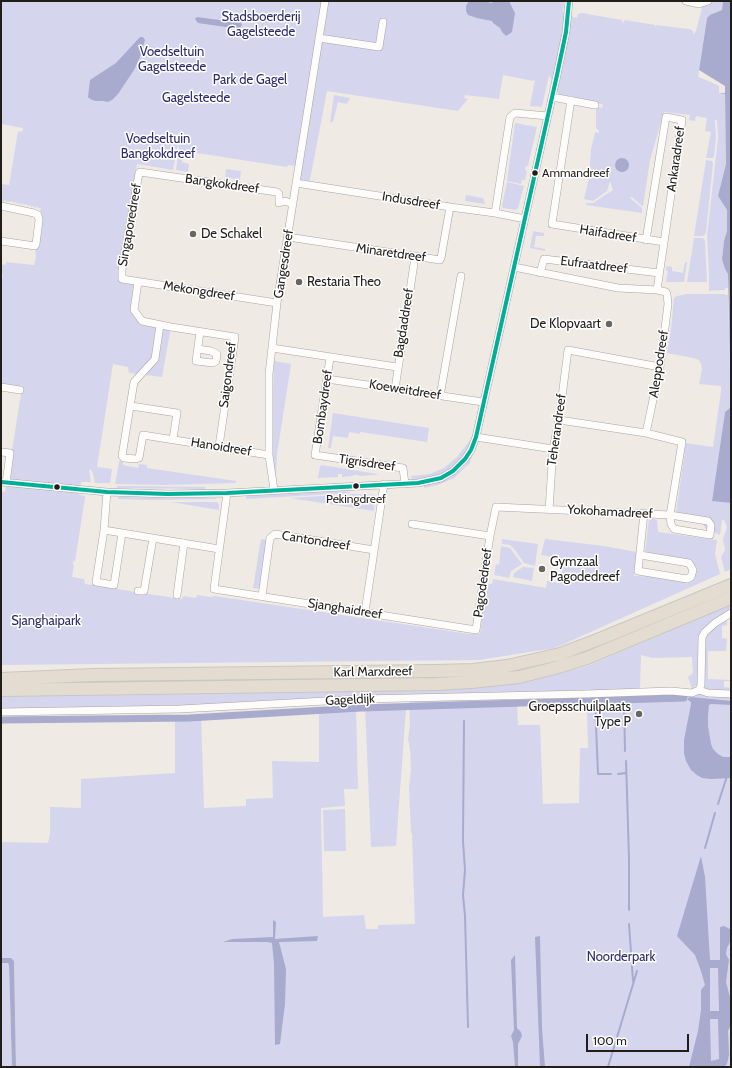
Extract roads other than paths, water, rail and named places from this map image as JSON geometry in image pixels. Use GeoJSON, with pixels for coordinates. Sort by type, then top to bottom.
{"type":"FeatureCollection","features":[{"type":"Feature","properties":{"kind":"highway","name":"Karl Marxdreef"},"geometry":{"type":"LineString","coordinates":[[1,679],[93,675],[435,671],[473,670],[507,666],[560,654],[731,585]]}},
{"type":"Feature","properties":{"kind":"highway","name":"Karl Marxdreef"},"geometry":{"type":"LineString","coordinates":[[1,690],[437,684],[512,677],[555,668],[587,658],[731,598]]}},
{"type":"Feature","properties":{"kind":"street","name":"Gangesdreef"},"geometry":{"type":"LineString","coordinates":[[274,490],[269,455],[268,401],[272,348],[277,303],[325,1]]}},
{"type":"Feature","properties":{"kind":"street","name":"Tigrisdreef"},"geometry":{"type":"LineString","coordinates":[[3,482],[107,492],[168,494],[405,484],[430,481],[448,475],[459,467],[466,459],[476,437],[566,32],[569,1]]}},
{"type":"Feature","properties":{"kind":"street"},"geometry":{"type":"LineString","coordinates":[[686,1],[699,4],[708,1]]}},
{"type":"Feature","properties":{"kind":"street"},"geometry":{"type":"LineString","coordinates":[[319,38],[379,47],[384,22]]}},
{"type":"Feature","properties":{"kind":"street"},"geometry":{"type":"LineString","coordinates":[[552,97],[595,105]]}},
{"type":"Feature","properties":{"kind":"street","name":"Haifadreef"},"geometry":{"type":"LineString","coordinates":[[571,100],[552,224],[664,242]]}},
{"type":"Feature","properties":{"kind":"street"},"geometry":{"type":"LineString","coordinates":[[495,213],[510,117],[515,113],[548,116]]}},
{"type":"Feature","properties":{"kind":"street","name":"Ankaradreef"},"geometry":{"type":"LineString","coordinates":[[646,240],[666,117],[682,120],[657,290]]}},
{"type":"Feature","properties":{"kind":"street","name":"Bangkokdreef"},"geometry":{"type":"LineString","coordinates":[[140,172],[277,192],[279,194],[279,203],[285,201],[293,204]]}},
{"type":"Feature","properties":{"kind":"street","name":"Singaporedreef"},"geometry":{"type":"LineString","coordinates":[[122,279],[140,172]]}},
{"type":"Feature","properties":{"kind":"street","name":"Indusdreef"},"geometry":{"type":"LineString","coordinates":[[296,183],[495,213],[525,219]]}},
{"type":"Feature","properties":{"kind":"street"},"geometry":{"type":"LineString","coordinates":[[1,206],[34,213],[38,215],[39,220],[35,246],[1,241]]}},
{"type":"Feature","properties":{"kind":"street","name":"Minaretdreef"},"geometry":{"type":"LineString","coordinates":[[288,237],[440,260],[442,258],[450,207]]}},
{"type":"Feature","properties":{"kind":"street","name":"Bagdaddreef"},"geometry":{"type":"LineString","coordinates":[[395,389],[397,367],[415,257]]}},
{"type":"Feature","properties":{"kind":"street","name":"Eufraatdreef"},"geometry":{"type":"LineString","coordinates":[[540,273],[544,258],[660,273]]}},
{"type":"Feature","properties":{"kind":"street","name":"Eufraatdreef"},"geometry":{"type":"LineString","coordinates":[[514,267],[618,288],[657,290],[666,292],[667,294]]}},
{"type":"Feature","properties":{"kind":"street"},"geometry":{"type":"LineString","coordinates":[[440,396],[461,276]]}},
{"type":"Feature","properties":{"kind":"street","name":"Mekongdreef"},"geometry":{"type":"LineString","coordinates":[[122,279],[277,303]]}},
{"type":"Feature","properties":{"kind":"street","name":"Saigondreef"},"geometry":{"type":"LineString","coordinates":[[138,282],[134,310],[142,321],[235,337],[219,446]]}},
{"type":"Feature","properties":{"kind":"street","name":"Aleppodreef"},"geometry":{"type":"LineString","coordinates":[[646,433],[660,367],[668,304],[667,294]]}},
{"type":"Feature","properties":{"kind":"street","name":"Hanoidreef"},"geometry":{"type":"LineString","coordinates":[[160,325],[155,359],[134,382],[122,456],[124,458],[139,458],[144,435],[269,455]]}},
{"type":"Feature","properties":{"kind":"street"},"geometry":{"type":"LineString","coordinates":[[198,349],[200,332]]}},
{"type":"Feature","properties":{"kind":"street","name":"Koeweitdreef"},"geometry":{"type":"LineString","coordinates":[[272,348],[397,367]]}},
{"type":"Feature","properties":{"kind":"street","name":"Teherandreef"},"geometry":{"type":"LineString","coordinates":[[550,510],[553,449],[559,420],[568,350],[660,367]]}},
{"type":"Feature","properties":{"kind":"street","name":"Bombaydreef"},"geometry":{"type":"LineString","coordinates":[[315,455],[330,358]]}},
{"type":"Feature","properties":{"kind":"street","name":"Koeweitdreef"},"geometry":{"type":"LineString","coordinates":[[327,378],[483,402]]}},
{"type":"Feature","properties":{"kind":"street"},"geometry":{"type":"LineString","coordinates":[[1,387],[20,390]]}},
{"type":"Feature","properties":{"kind":"street","name":"Hanoidreef"},"geometry":{"type":"LineString","coordinates":[[131,406],[177,413],[173,440]]}},
{"type":"Feature","properties":{"kind":"street"},"geometry":{"type":"LineString","coordinates":[[559,420],[646,433],[682,442],[670,515]]}},
{"type":"Feature","properties":{"kind":"street"},"geometry":{"type":"LineString","coordinates":[[476,437],[553,449]]}},
{"type":"Feature","properties":{"kind":"street"},"geometry":{"type":"LineString","coordinates":[[1,452],[10,453],[3,482]]}},
{"type":"Feature","properties":{"kind":"street","name":"Tigrisdreef"},"geometry":{"type":"LineString","coordinates":[[315,455],[402,468],[405,484]]}},
{"type":"Feature","properties":{"kind":"street"},"geometry":{"type":"LineString","coordinates":[[365,612],[384,484]]}},
{"type":"Feature","properties":{"kind":"street"},"geometry":{"type":"LineString","coordinates":[[107,492],[104,530],[96,582],[114,585],[122,533]]}},
{"type":"Feature","properties":{"kind":"street"},"geometry":{"type":"LineString","coordinates":[[104,530],[219,549],[227,492]]}},
{"type":"Feature","properties":{"kind":"street","name":"Pagodedreef"},"geometry":{"type":"LineString","coordinates":[[476,630],[490,536],[496,507],[550,510]]}},
{"type":"Feature","properties":{"kind":"street","name":"Yokohamadreef"},"geometry":{"type":"LineString","coordinates":[[550,510],[670,515],[708,521],[711,525],[710,535],[674,529],[671,524],[670,515]]}},
{"type":"Feature","properties":{"kind":"street"},"geometry":{"type":"LineString","coordinates":[[640,555],[689,563],[693,570],[691,577],[687,579],[638,571],[644,513]]}},
{"type":"Feature","properties":{"kind":"street","name":"Pagodedreef"},"geometry":{"type":"LineString","coordinates":[[412,524],[490,536]]}},
{"type":"Feature","properties":{"kind":"street","name":"Cantondreef"},"geometry":{"type":"LineString","coordinates":[[262,596],[270,538],[275,534],[374,550]]}},
{"type":"Feature","properties":{"kind":"street"},"geometry":{"type":"LineString","coordinates":[[138,591],[144,591],[153,538]]}},
{"type":"Feature","properties":{"kind":"street"},"geometry":{"type":"LineString","coordinates":[[177,595],[184,543]]}},
{"type":"Feature","properties":{"kind":"street","name":"Sjanghaidreef"},"geometry":{"type":"LineString","coordinates":[[219,549],[214,589],[476,630]]}},
{"type":"Feature","properties":{"kind":"street"},"geometry":{"type":"LineString","coordinates":[[699,690],[702,637],[705,632],[715,623],[731,613]]}},
{"type":"Feature","properties":{"kind":"street","name":"Gageldijk"},"geometry":{"type":"LineString","coordinates":[[1,712],[180,709],[362,700],[671,691],[692,693],[699,690],[708,693],[731,694]]}},
{"type":"Feature","properties":{"kind":"waterway"},"geometry":{"type":"LineString","coordinates":[[1,720],[189,718],[361,708],[684,698]]}},
{"type":"Feature","properties":{"kind":"waterway"},"geometry":{"type":"LineString","coordinates":[[624,700],[625,751]]}},
{"type":"Feature","properties":{"kind":"waterway"},"geometry":{"type":"LineString","coordinates":[[595,701],[598,774],[611,774]]}},
{"type":"Feature","properties":{"kind":"waterway"},"geometry":{"type":"LineString","coordinates":[[464,721],[463,841],[465,870],[463,895],[465,916],[468,1027]]}},
{"type":"Feature","properties":{"kind":"waterway"},"geometry":{"type":"LineString","coordinates":[[626,761],[629,910]]}},
{"type":"Feature","properties":{"kind":"waterway"},"geometry":{"type":"LineString","coordinates":[[618,774],[626,773]]}},
{"type":"Feature","properties":{"kind":"waterway"},"geometry":{"type":"LineString","coordinates":[[718,804],[727,776]]}},
{"type":"Feature","properties":{"kind":"waterway"},"geometry":{"type":"LineString","coordinates":[[705,848],[715,813]]}},
{"type":"Feature","properties":{"kind":"waterway"},"geometry":{"type":"LineString","coordinates":[[629,924],[633,981]]}},
{"type":"Feature","properties":{"kind":"waterway"},"geometry":{"type":"LineString","coordinates":[[608,1067],[637,971]]}},
{"type":"Feature","properties":{"kind":"place","name":"Ammandreef"},"geometry":{"type":"Point","coordinates":[535,173]}},
{"type":"Feature","properties":{"kind":"place","name":"De Schakel"},"geometry":{"type":"Point","coordinates":[193,234]}},
{"type":"Feature","properties":{"kind":"place","name":"Restaria Theo"},"geometry":{"type":"Point","coordinates":[299,282]}},
{"type":"Feature","properties":{"kind":"place","name":"De Klopvaart"},"geometry":{"type":"Point","coordinates":[609,324]}},
{"type":"Feature","properties":{"kind":"place","name":"Pekingdreef"},"geometry":{"type":"Point","coordinates":[356,486]}},
{"type":"Feature","properties":{"kind":"place","name":"Gymzaal Pagodedreef"},"geometry":{"type":"Point","coordinates":[542,569]}},
{"type":"Feature","properties":{"kind":"place","name":"Groepsschuilplaats Type P"},"geometry":{"type":"Point","coordinates":[639,714]}},
{"type":"Feature","properties":{"kind":"park label","name":"Stadsboerderij Gagelsteede"},"geometry":{"type":"Point","coordinates":[261,24]}},
{"type":"Feature","properties":{"kind":"park label","name":"Voedseltuin Gagelsteede"},"geometry":{"type":"Point","coordinates":[172,60]}},
{"type":"Feature","properties":{"kind":"park label","name":"Park de Gagel"},"geometry":{"type":"Point","coordinates":[250,80]}},
{"type":"Feature","properties":{"kind":"park label","name":"Gagelsteede"},"geometry":{"type":"Point","coordinates":[196,98]}},
{"type":"Feature","properties":{"kind":"park label","name":"Voedseltuin Bangkokdreef"},"geometry":{"type":"Point","coordinates":[158,146]}},
{"type":"Feature","properties":{"kind":"park label","name":"Sjanghaipark"},"geometry":{"type":"Point","coordinates":[46,621]}},
{"type":"Feature","properties":{"kind":"park label","name":"Noorderpark"},"geometry":{"type":"Point","coordinates":[621,957]}}]}
